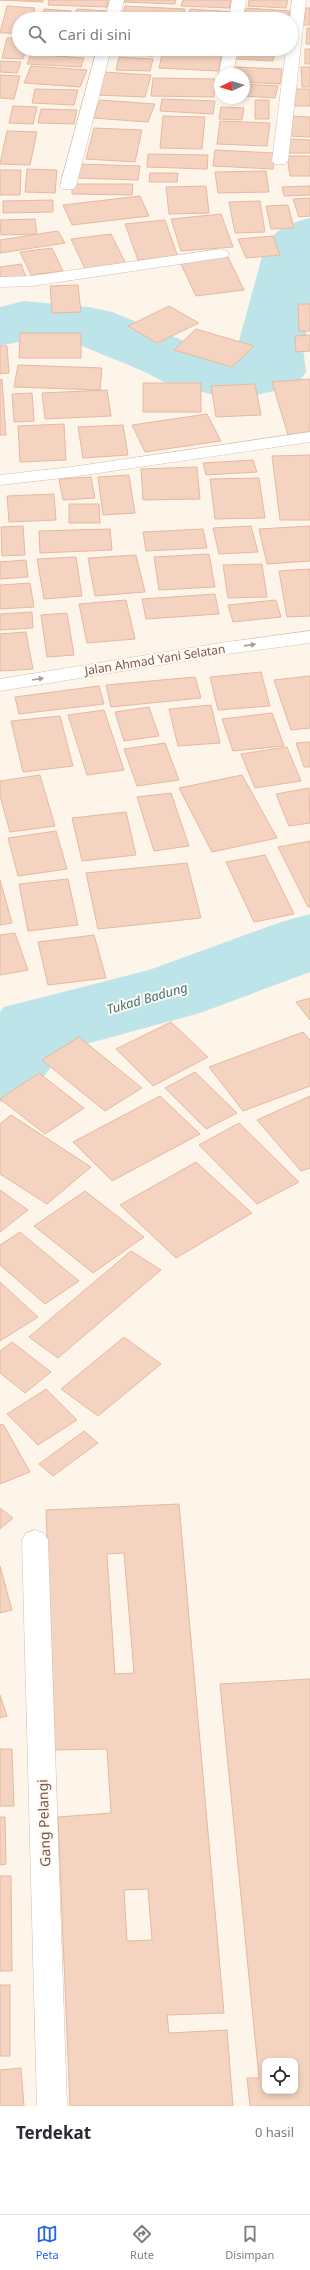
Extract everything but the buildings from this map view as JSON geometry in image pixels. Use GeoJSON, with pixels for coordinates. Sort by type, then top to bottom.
{"type":"FeatureCollection","features":[{"type":"Feature","properties":{"kind":"street"},"geometry":{"type":"LineString","coordinates":[[114,12],[117,0]]}},
{"type":"Feature","properties":{"kind":"street"},"geometry":{"type":"LineString","coordinates":[[237,12],[239,0]]}},
{"type":"Feature","properties":{"kind":"street"},"geometry":{"type":"LineString","coordinates":[[298,12],[299,0]]}},
{"type":"Feature","properties":{"kind":"street"},"geometry":{"type":"LineString","coordinates":[[68,186],[102,56]]}},
{"type":"Feature","properties":{"kind":"street"},"geometry":{"type":"LineString","coordinates":[[227,68],[230,56]]}},
{"type":"Feature","properties":{"kind":"street"},"geometry":{"type":"LineString","coordinates":[[280,161],[292,56]]}},
{"type":"Feature","properties":{"kind":"street"},"geometry":{"type":"LineString","coordinates":[[0,282],[32,281],[221,254]]}},
{"type":"Feature","properties":{"kind":"street"},"geometry":{"type":"LineString","coordinates":[[0,480],[71,472],[310,437]]}},
{"type":"Feature","properties":{"kind":"street","name":"Jalan Ahmad Yani Selatan"},"geometry":{"type":"LineString","coordinates":[[0,685],[227,648],[310,637]]}},
{"type":"Feature","properties":{"kind":"street","name":"Gang Pelangi"},"geometry":{"type":"LineString","coordinates":[[35,1540],[52,2106]]}},
{"type":"Feature","properties":{"kind":"waterway"},"geometry":{"type":"LineString","coordinates":[[0,327],[24,320],[89,326],[166,357],[187,368],[234,380],[273,372],[270,348],[296,246],[310,237]]}},
{"type":"Feature","properties":{"kind":"waterway","name":"Tukad Badung"},"geometry":{"type":"LineString","coordinates":[[0,1072],[34,1028],[170,993],[310,942]]}}]}
